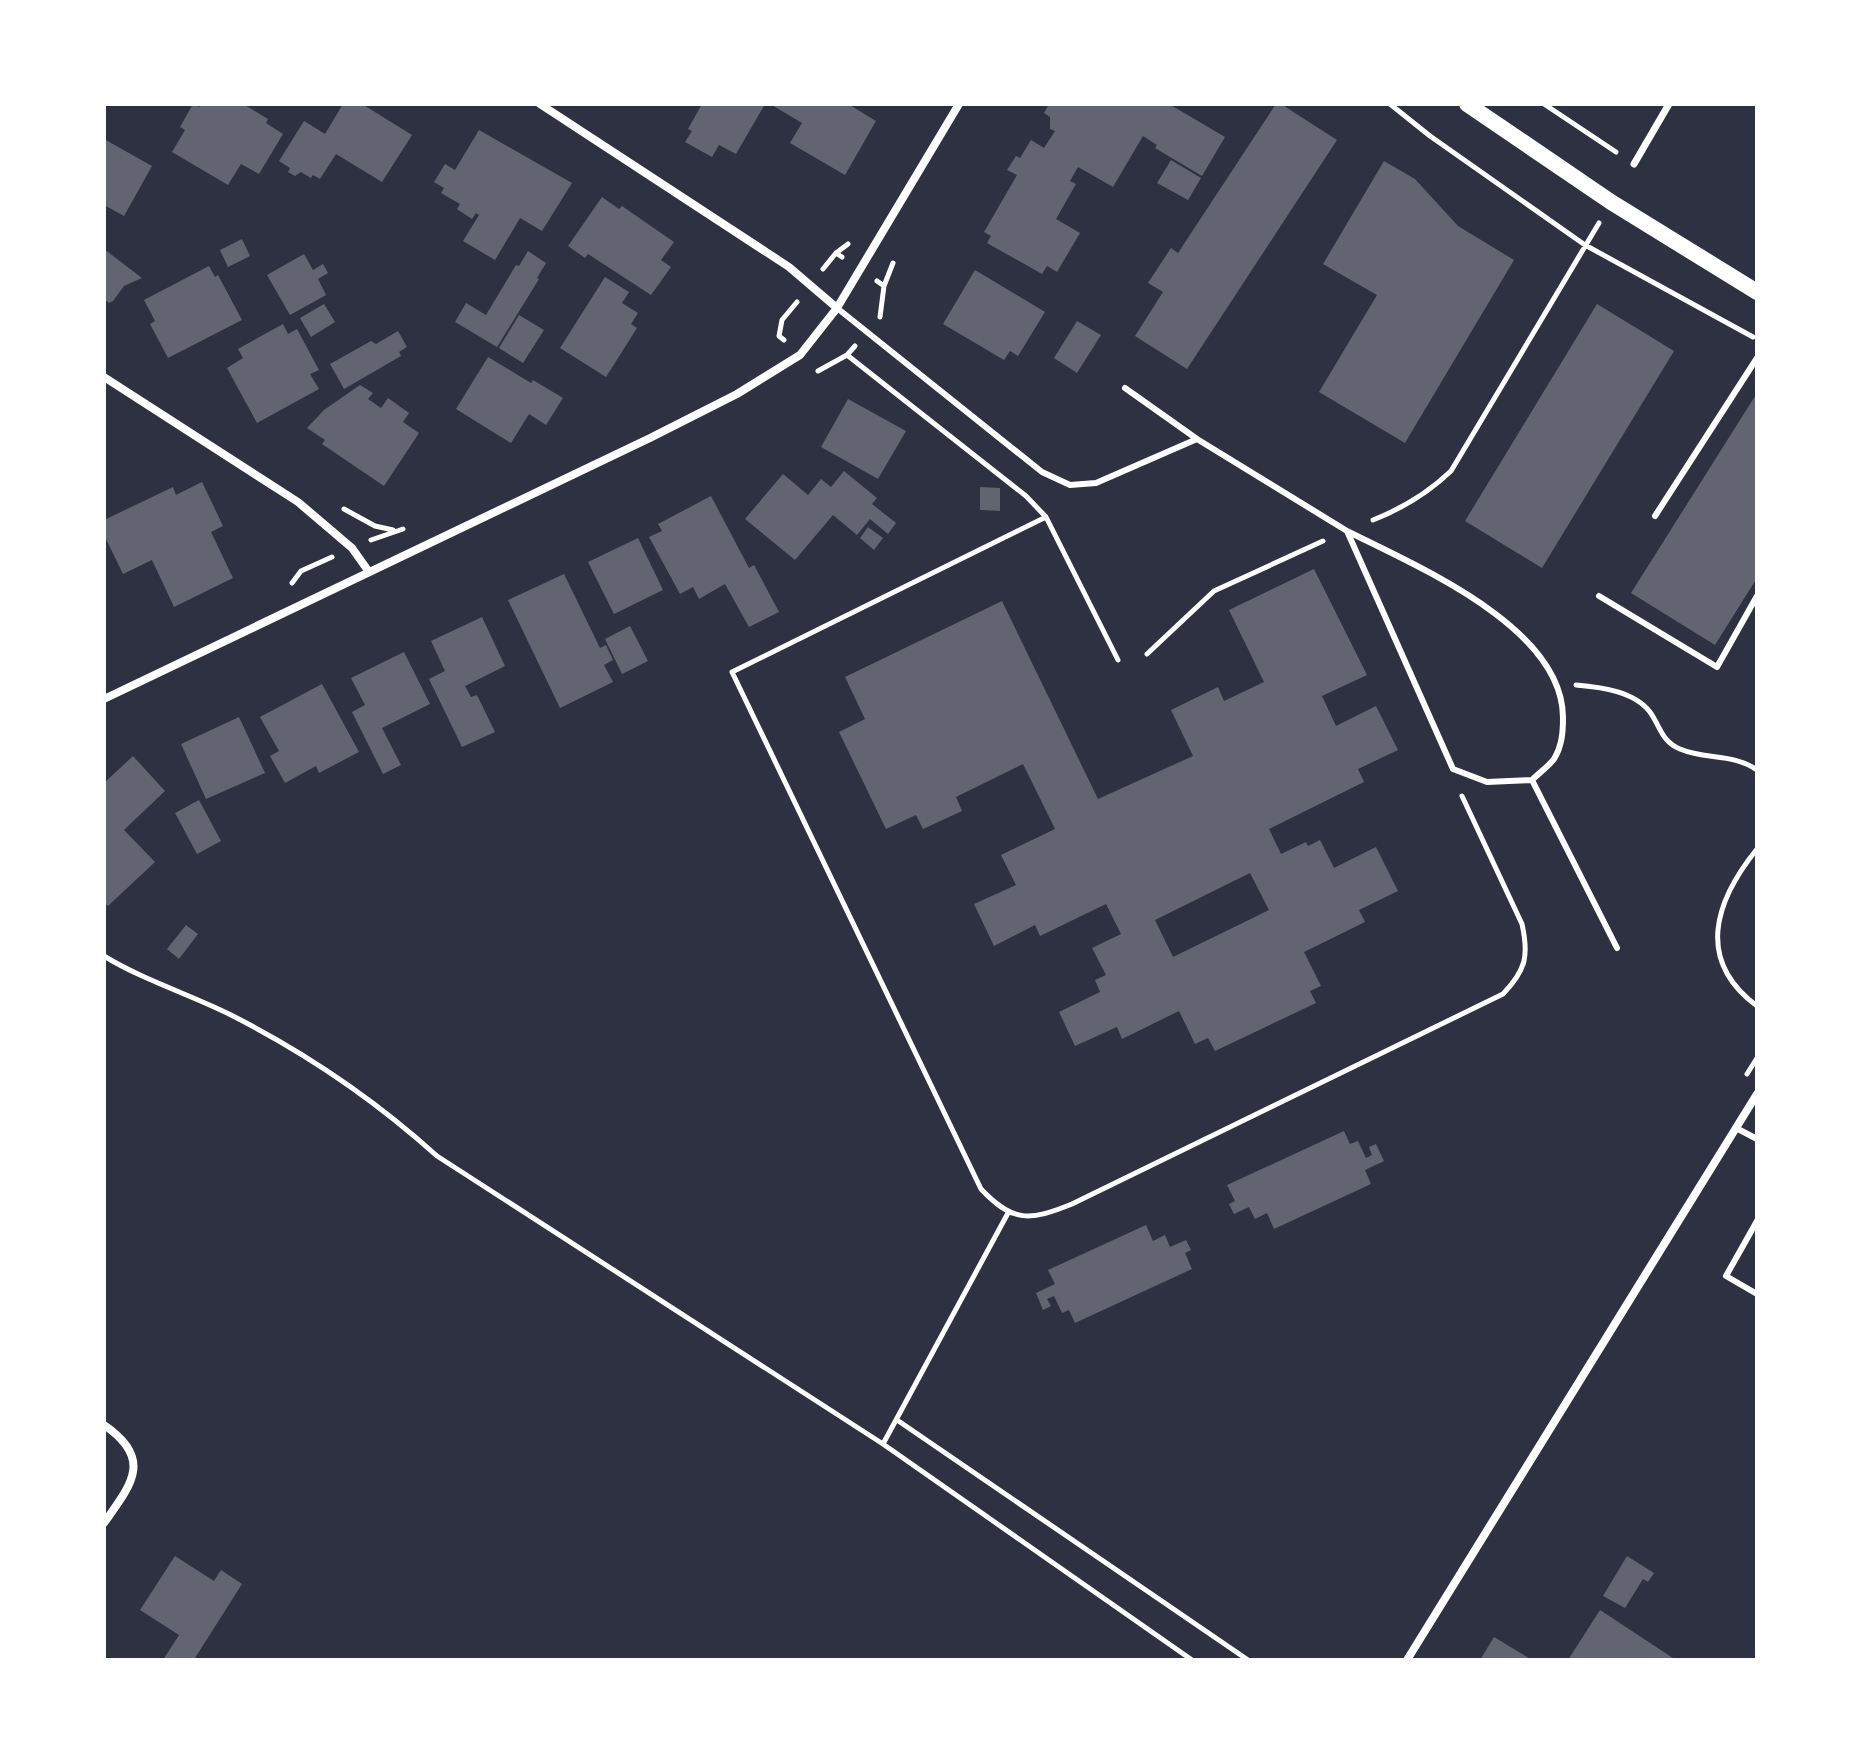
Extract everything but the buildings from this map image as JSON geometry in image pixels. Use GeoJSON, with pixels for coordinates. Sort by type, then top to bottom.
{"type":"FeatureCollection","features":[{"type":"Feature","properties":{"kind":"main road"},"geometry":{"type":"LineString","coordinates":[[1467,104],[1611,202],[1757,292]]}},
{"type":"Feature","properties":{"kind":"street"},"geometry":{"type":"LineString","coordinates":[[540,104],[789,267],[837,308]]}},
{"type":"Feature","properties":{"kind":"street"},"geometry":{"type":"LineString","coordinates":[[104,699],[737,394],[800,355],[837,308],[959,104]]}},
{"type":"Feature","properties":{"kind":"street"},"geometry":{"type":"LineString","coordinates":[[1634,164],[1669,104]]}},
{"type":"Feature","properties":{"kind":"street"},"geometry":{"type":"LineString","coordinates":[[104,377],[298,502],[352,548],[369,572]]}},
{"type":"Feature","properties":{"kind":"street"},"geometry":{"type":"LineString","coordinates":[[1407,1660],[1757,1094]]}},
{"type":"Feature","properties":{"kind":"street"},"geometry":{"type":"LineString","coordinates":[[104,1425],[128,1448],[134,1469],[133,1482],[104,1523]]}},
{"type":"Feature","properties":{"kind":"lane"},"geometry":{"type":"LineString","coordinates":[[837,308],[1042,472],[1070,485],[1096,483],[1197,439]]}},
{"type":"Feature","properties":{"kind":"lane"},"geometry":{"type":"LineString","coordinates":[[1655,516],[1757,358]]}},
{"type":"Feature","properties":{"kind":"lane"},"geometry":{"type":"LineString","coordinates":[[1125,388],[1197,439],[1347,531],[1469,595],[1506,622],[1541,657],[1559,685],[1562,699],[1562,740],[1554,759],[1532,780],[1487,782],[1453,769],[1347,531]]}},
{"type":"Feature","properties":{"kind":"lane"},"geometry":{"type":"LineString","coordinates":[[1599,596],[1717,667],[1757,596]]}},
{"type":"Feature","properties":{"kind":"lane"},"geometry":{"type":"LineString","coordinates":[[1532,780],[1617,948]]}},
{"type":"Feature","properties":{"kind":"lane"},"geometry":{"type":"LineString","coordinates":[[1736,1128],[1757,1139]]}},
{"type":"Feature","properties":{"kind":"lane"},"geometry":{"type":"LineString","coordinates":[[1757,1221],[1726,1276],[1757,1294]]}},
{"type":"Feature","properties":{"kind":"path"},"geometry":{"type":"LineString","coordinates":[[1390,104],[1430,136],[1585,245],[1757,340]]}},
{"type":"Feature","properties":{"kind":"path"},"geometry":{"type":"LineString","coordinates":[[1544,104],[1578,127]]}},
{"type":"Feature","properties":{"kind":"path"},"geometry":{"type":"LineString","coordinates":[[1147,654],[1214,591],[1393,513],[1451,471],[1585,245]]}},
{"type":"Feature","properties":{"kind":"path"},"geometry":{"type":"LineString","coordinates":[[847,355],[1026,496],[1046,517],[1118,660]]}},
{"type":"Feature","properties":{"kind":"path"},"geometry":{"type":"LineString","coordinates":[[1046,517],[732,672],[981,1189],[1008,1213],[1030,1218],[1072,1204],[1503,994],[1517,979],[1524,964],[1526,944],[1522,924],[1458,788],[1453,769]]}},
{"type":"Feature","properties":{"kind":"path"},"geometry":{"type":"LineString","coordinates":[[1559,685],[1579,685],[1623,694],[1649,711],[1664,738],[1678,749],[1746,762],[1757,770]]}},
{"type":"Feature","properties":{"kind":"path"},"geometry":{"type":"LineString","coordinates":[[1757,849],[1731,888],[1720,916],[1717,940],[1720,961],[1728,979],[1757,1006]]}},
{"type":"Feature","properties":{"kind":"path"},"geometry":{"type":"LineString","coordinates":[[104,956],[232,1016],[335,1075],[390,1113],[437,1156],[883,1444],[1192,1660]]}},
{"type":"Feature","properties":{"kind":"path"},"geometry":{"type":"LineString","coordinates":[[883,1444],[1008,1213]]}},
{"type":"Feature","properties":{"kind":"path"},"geometry":{"type":"LineString","coordinates":[[897,1420],[1248,1660]]}}]}
